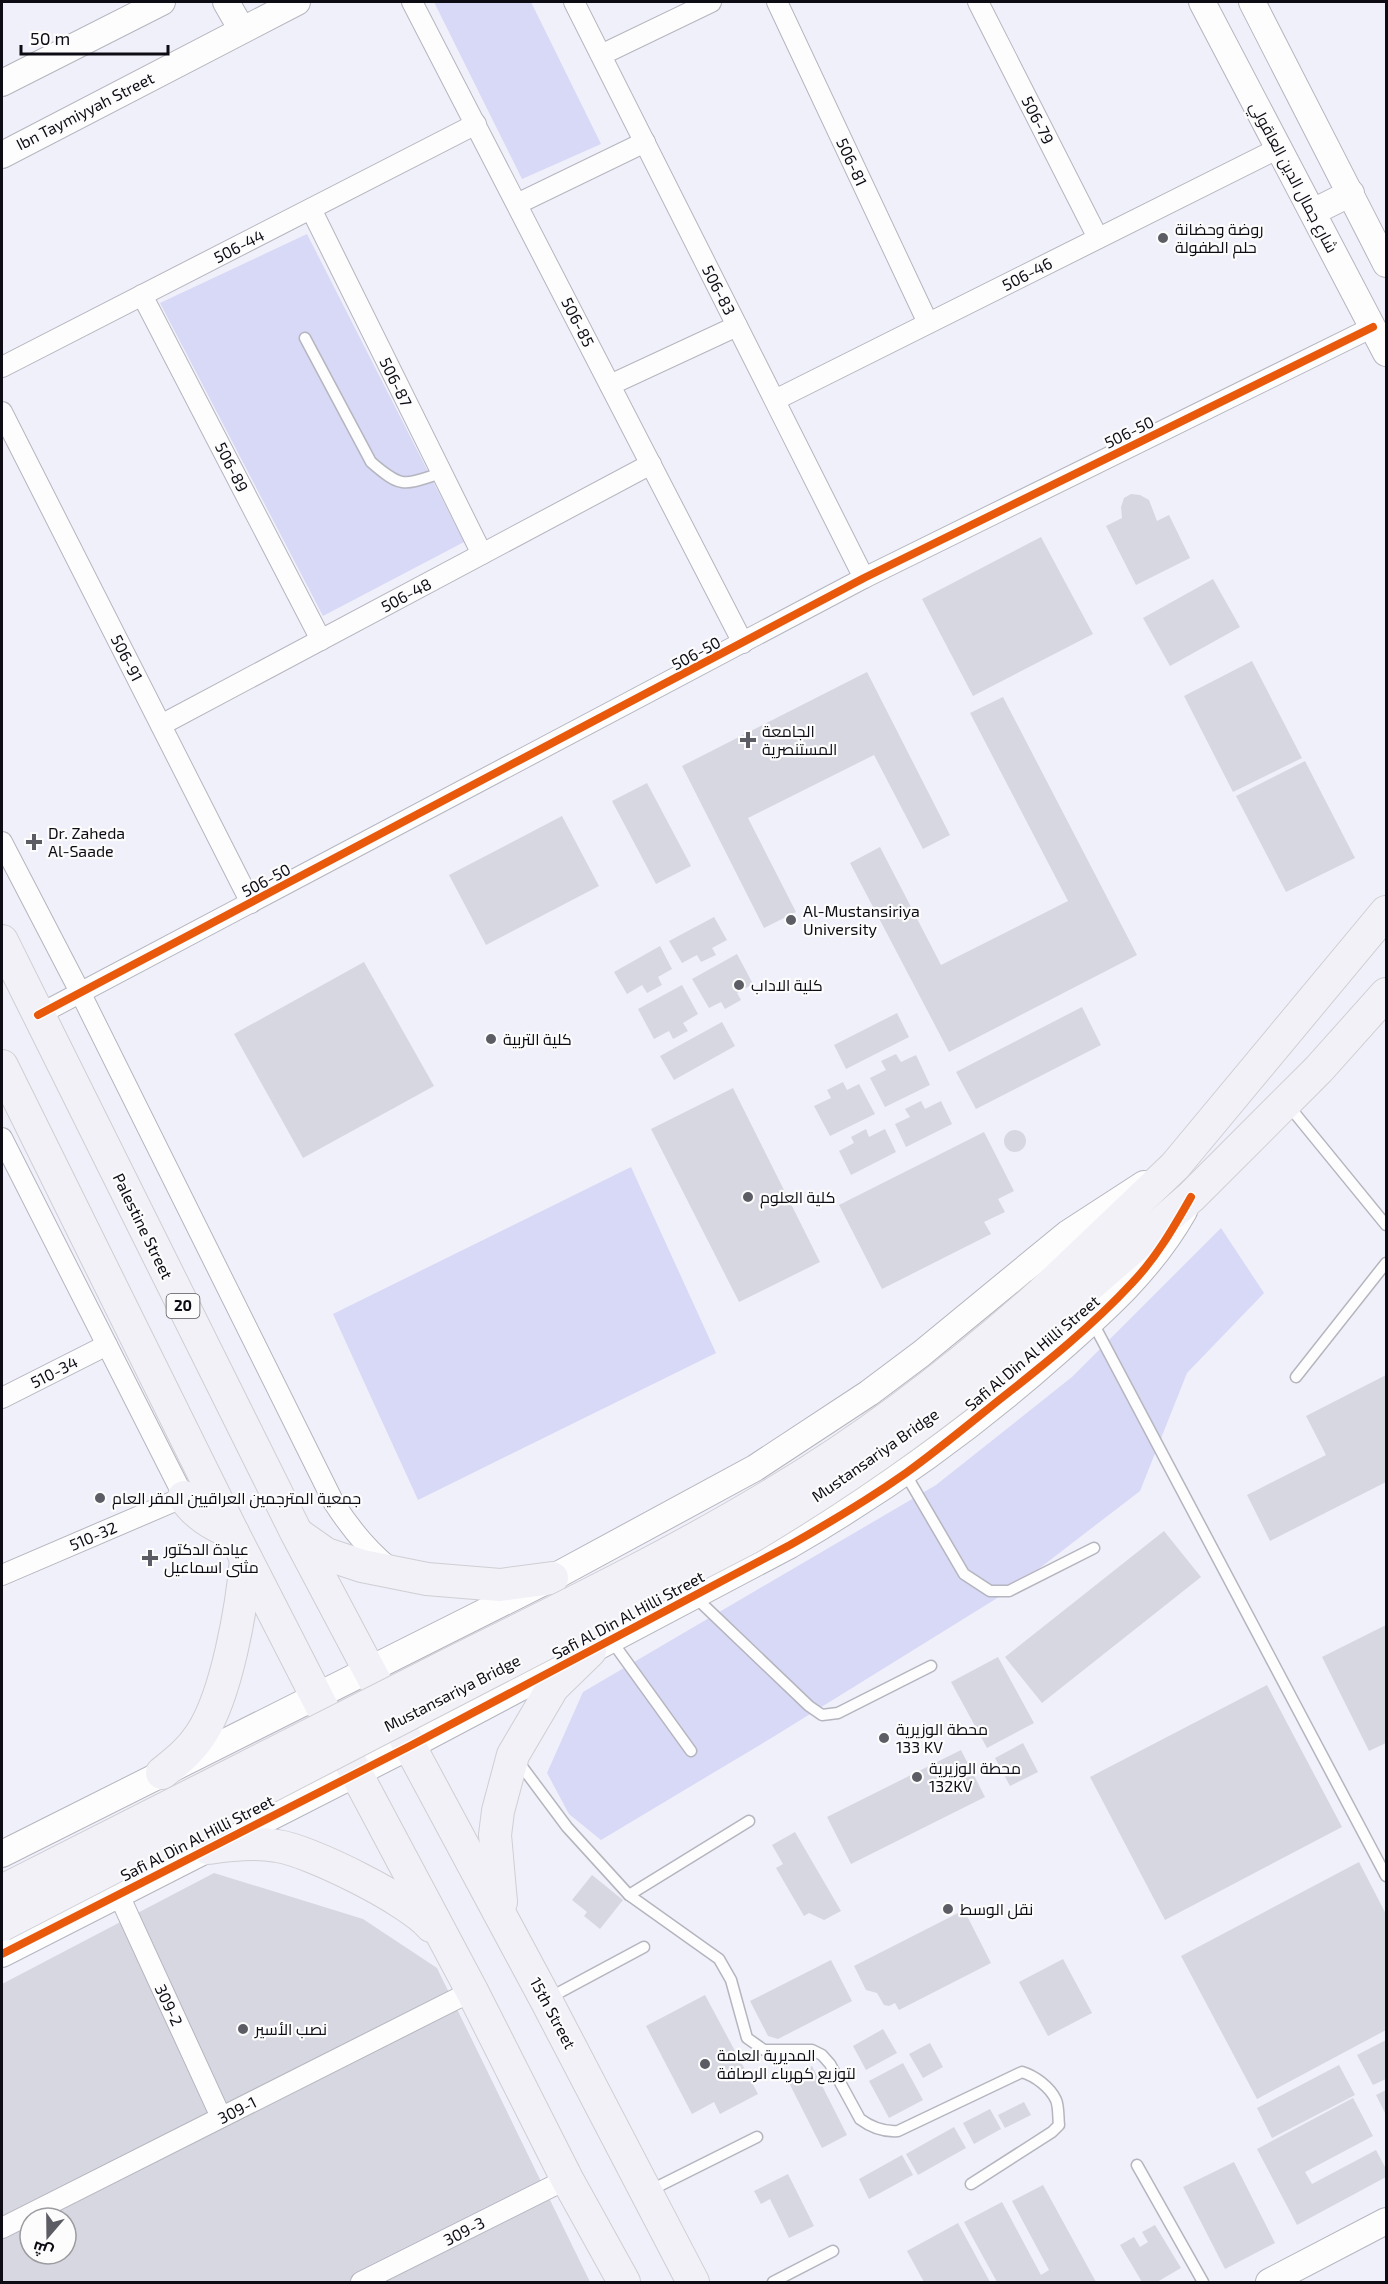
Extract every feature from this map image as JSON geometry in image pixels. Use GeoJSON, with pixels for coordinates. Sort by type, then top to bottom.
{"type":"FeatureCollection","features":[{"type":"Feature","properties":{"kind":"main road"},"geometry":{"type":"LineString","coordinates":[[1052,1302],[1175,1166],[1386,912]]}},
{"type":"Feature","properties":{"kind":"main road","name":"Palestine Street"},"geometry":{"type":"LineString","coordinates":[[2,941],[296,1532],[373,1677]]}},
{"type":"Feature","properties":{"kind":"main road","name":"Safi Al Din Al Hilli Street"},"geometry":{"type":"LineString","coordinates":[[1052,1302],[1191,1197],[1319,1069],[1386,994]]}},
{"type":"Feature","properties":{"kind":"main road"},"geometry":{"type":"LineString","coordinates":[[2,1066],[239,1546],[320,1704]]}},
{"type":"Feature","properties":{"kind":"main road","name":"Mustansariya Bridge"},"geometry":{"type":"LineString","coordinates":[[2,1891],[586,1595],[738,1515],[818,1466],[897,1412],[978,1349],[1052,1302]]}},
{"type":"Feature","properties":{"kind":"main road","name":"Mustansariya Bridge"},"geometry":{"type":"LineString","coordinates":[[2,1924],[750,1538],[832,1487],[972,1385],[1052,1302]]}},
{"type":"Feature","properties":{"kind":"main road"},"geometry":{"type":"LineString","coordinates":[[162,1773],[184,1755],[202,1733],[213,1707],[243,1594],[239,1546],[192,1509],[184,1497]]}},
{"type":"Feature","properties":{"kind":"main road"},"geometry":{"type":"LineString","coordinates":[[296,1532],[326,1554],[362,1566],[427,1579],[500,1585],[552,1578]]}},
{"type":"Feature","properties":{"kind":"main road"},"geometry":{"type":"LineString","coordinates":[[504,1920],[495,1835],[498,1811],[513,1755],[553,1687],[600,1645]]}},
{"type":"Feature","properties":{"kind":"main road","name":"15th Street"},"geometry":{"type":"LineString","coordinates":[[406,1738],[504,1920],[693,2283]]}},
{"type":"Feature","properties":{"kind":"main road"},"geometry":{"type":"LineString","coordinates":[[352,1765],[472,1991],[567,2179],[624,2283]]}},
{"type":"Feature","properties":{"kind":"main road"},"geometry":{"type":"LineString","coordinates":[[208,1848],[252,1843],[279,1846],[314,1859],[387,1893],[423,1916],[447,1947]]}},
{"type":"Feature","properties":{"kind":"street"},"geometry":{"type":"LineString","coordinates":[[2,83],[162,2]]}},
{"type":"Feature","properties":{"kind":"street"},"geometry":{"type":"LineString","coordinates":[[226,2],[243,30]]}},
{"type":"Feature","properties":{"kind":"street","name":"Ibn Taymiyyah Street"},"geometry":{"type":"LineString","coordinates":[[2,155],[297,2]]}},
{"type":"Feature","properties":{"kind":"street","name":"506-85"},"geometry":{"type":"LineString","coordinates":[[412,2],[743,643]]}},
{"type":"Feature","properties":{"kind":"street","name":"506-83"},"geometry":{"type":"LineString","coordinates":[[574,2],[864,578]]}},
{"type":"Feature","properties":{"kind":"street"},"geometry":{"type":"LineString","coordinates":[[601,55],[711,2]]}},
{"type":"Feature","properties":{"kind":"street","name":"506-81"},"geometry":{"type":"LineString","coordinates":[[777,2],[928,323]]}},
{"type":"Feature","properties":{"kind":"street","name":"506-79"},"geometry":{"type":"LineString","coordinates":[[978,2],[1098,238]]}},
{"type":"Feature","properties":{"kind":"street","name":"شارع جمال الدين العاقولي"},"geometry":{"type":"LineString","coordinates":[[1203,2],[1386,353]]}},
{"type":"Feature","properties":{"kind":"street"},"geometry":{"type":"LineString","coordinates":[[1252,2],[1386,264]]}},
{"type":"Feature","properties":{"kind":"street","name":"506-44"},"geometry":{"type":"LineString","coordinates":[[2,367],[476,124]]}},
{"type":"Feature","properties":{"kind":"street"},"geometry":{"type":"LineString","coordinates":[[517,204],[645,142]]}},
{"type":"Feature","properties":{"kind":"street","name":"506-46"},"geometry":{"type":"LineString","coordinates":[[775,400],[1279,148]]}},
{"type":"Feature","properties":{"kind":"street"},"geometry":{"type":"LineString","coordinates":[[1313,212],[1351,193]]}},
{"type":"Feature","properties":{"kind":"street","name":"506-87"},"geometry":{"type":"LineString","coordinates":[[310,209],[482,554]]}},
{"type":"Feature","properties":{"kind":"street","name":"506-89"},"geometry":{"type":"LineString","coordinates":[[142,295],[321,640]]}},
{"type":"Feature","properties":{"kind":"street"},"geometry":{"type":"LineString","coordinates":[[610,385],[737,326]]}},
{"type":"Feature","properties":{"kind":"street","name":"506-50"},"geometry":{"type":"LineString","coordinates":[[38,1015],[864,578],[1373,327]]}},
{"type":"Feature","properties":{"kind":"street","name":"506-91"},"geometry":{"type":"LineString","coordinates":[[2,412],[251,903]]}},
{"type":"Feature","properties":{"kind":"street","name":"506-48"},"geometry":{"type":"LineString","coordinates":[[161,725],[651,464]]}},
{"type":"Feature","properties":{"kind":"street"},"geometry":{"type":"LineString","coordinates":[[2,842],[81,994],[334,1503],[372,1553],[396,1573]]}},
{"type":"Feature","properties":{"kind":"street"},"geometry":{"type":"LineString","coordinates":[[2,1138],[184,1497]]}},
{"type":"Feature","properties":{"kind":"street"},"geometry":{"type":"LineString","coordinates":[[2,1854],[162,1773],[320,1704],[552,1578],[751,1479],[921,1354],[1067,1234],[1175,1166]]}},
{"type":"Feature","properties":{"kind":"street","name":"Safi Al Din Al Hilli Street"},"geometry":{"type":"LineString","coordinates":[[2,1954],[208,1848],[352,1765],[600,1645],[798,1541],[905,1473],[1034,1373],[1133,1283],[1149,1263],[1191,1197]]}},
{"type":"Feature","properties":{"kind":"street","name":"510-34"},"geometry":{"type":"LineString","coordinates":[[2,1398],[107,1345]]}},
{"type":"Feature","properties":{"kind":"street","name":"510-32"},"geometry":{"type":"LineString","coordinates":[[2,1575],[184,1497]]}},
{"type":"Feature","properties":{"kind":"street"},"geometry":{"type":"LineString","coordinates":[[772,1536],[798,1541]]}},
{"type":"Feature","properties":{"kind":"street","name":"309-2"},"geometry":{"type":"LineString","coordinates":[[118,1893],[221,2118]]}},
{"type":"Feature","properties":{"kind":"street","name":"309-1"},"geometry":{"type":"LineString","coordinates":[[2,2228],[472,1991]]}},
{"type":"Feature","properties":{"kind":"street","name":"309-3"},"geometry":{"type":"LineString","coordinates":[[362,2283],[567,2179]]}},
{"type":"Feature","properties":{"kind":"street"},"geometry":{"type":"LineString","coordinates":[[1269,2283],[1386,2221]]}},
{"type":"Feature","properties":{"kind":"lane"},"geometry":{"type":"LineString","coordinates":[[305,338],[371,462],[386,475],[408,484],[441,473]]}},
{"type":"Feature","properties":{"kind":"lane"},"geometry":{"type":"LineString","coordinates":[[1286,1103],[1386,1225]]}},
{"type":"Feature","properties":{"kind":"lane"},"geometry":{"type":"LineString","coordinates":[[1296,1377],[1386,1263]]}},
{"type":"Feature","properties":{"kind":"lane"},"geometry":{"type":"LineString","coordinates":[[1092,1321],[1386,1876]]}},
{"type":"Feature","properties":{"kind":"lane"},"geometry":{"type":"LineString","coordinates":[[905,1473],[964,1574],[990,1591],[1009,1591],[1094,1548]]}},
{"type":"Feature","properties":{"kind":"lane"},"geometry":{"type":"LineString","coordinates":[[694,1596],[809,1706],[822,1715],[838,1713],[931,1666]]}},
{"type":"Feature","properties":{"kind":"lane"},"geometry":{"type":"LineString","coordinates":[[600,1645],[691,1751]]}},
{"type":"Feature","properties":{"kind":"lane"},"geometry":{"type":"LineString","coordinates":[[513,1755],[567,1827],[629,1895],[718,1959],[731,1980],[747,2038],[764,2050],[812,2050],[822,2055],[830,2064],[860,2119],[887,2132],[898,2131],[1022,2072],[1033,2075],[1043,2084],[1056,2101],[1059,2125],[1052,2133],[971,2184]]}},
{"type":"Feature","properties":{"kind":"lane"},"geometry":{"type":"LineString","coordinates":[[629,1895],[749,1821]]}},
{"type":"Feature","properties":{"kind":"lane"},"geometry":{"type":"LineString","coordinates":[[546,2000],[644,1947]]}},
{"type":"Feature","properties":{"kind":"lane"},"geometry":{"type":"LineString","coordinates":[[646,2192],[757,2137]]}},
{"type":"Feature","properties":{"kind":"lane"},"geometry":{"type":"LineString","coordinates":[[1137,2165],[1203,2283]]}},
{"type":"Feature","properties":{"kind":"lane"},"geometry":{"type":"LineString","coordinates":[[773,2283],[833,2251]]}},
{"type":"Feature","properties":{"kind":"shaded area"},"geometry":{"type":"Polygon","coordinates":[[[434,2],[531,2],[601,144],[522,179],[434,2]]]}},
{"type":"Feature","properties":{"kind":"shaded area"},"geometry":{"type":"Polygon","coordinates":[[[307,234],[464,542],[323,616],[160,303],[307,234]]]}},
{"type":"Feature","properties":{"kind":"shaded area"},"geometry":{"type":"Polygon","coordinates":[[[631,1167],[716,1353],[418,1500],[333,1314],[631,1167]]]}},
{"type":"Feature","properties":{"kind":"shaded area"},"geometry":{"type":"Polygon","coordinates":[[[1221,1228],[1264,1293],[1187,1373],[1140,1491],[1015,1587],[773,1737],[601,1840],[569,1814],[547,1773],[583,1692],[936,1485],[1072,1377],[1221,1228]]]}},
{"type":"Feature","properties":{"kind":"building"},"geometry":{"type":"Polygon","coordinates":[[[1131,494],[1140,495],[1149,500],[1157,521],[1169,515],[1190,558],[1136,585],[1106,526],[1122,518],[1121,507],[1124,498],[1131,494]]]}},
{"type":"Feature","properties":{"kind":"building"},"geometry":{"type":"Polygon","coordinates":[[[1041,537],[1093,634],[973,696],[922,599],[1041,537]]]}},
{"type":"Feature","properties":{"kind":"building"},"geometry":{"type":"Polygon","coordinates":[[[1213,579],[1240,627],[1170,666],[1143,618],[1213,579]]]}},
{"type":"Feature","properties":{"kind":"building"},"geometry":{"type":"Polygon","coordinates":[[[1252,661],[1302,758],[1233,792],[1184,696],[1252,661]]]}},
{"type":"Feature","properties":{"kind":"building"},"geometry":{"type":"Polygon","coordinates":[[[867,672],[950,835],[923,849],[874,755],[748,818],[796,912],[764,928],[682,766],[867,672]]]}},
{"type":"Feature","properties":{"kind":"building"},"geometry":{"type":"Polygon","coordinates":[[[1003,697],[1137,955],[949,1052],[850,863],[880,847],[941,965],[1068,901],[970,713],[1003,697]]]}},
{"type":"Feature","properties":{"kind":"building"},"geometry":{"type":"Polygon","coordinates":[[[1305,761],[1355,858],[1286,892],[1236,796],[1305,761]]]}},
{"type":"Feature","properties":{"kind":"building"},"geometry":{"type":"Polygon","coordinates":[[[647,783],[691,866],[656,884],[612,801],[647,783]]]}},
{"type":"Feature","properties":{"kind":"building"},"geometry":{"type":"Polygon","coordinates":[[[562,816],[599,886],[486,945],[449,875],[562,816]]]}},
{"type":"Feature","properties":{"kind":"building"},"geometry":{"type":"Polygon","coordinates":[[[714,917],[727,940],[712,948],[716,955],[701,962],[697,955],[682,963],[669,941],[714,917]]]}},
{"type":"Feature","properties":{"kind":"building"},"geometry":{"type":"Polygon","coordinates":[[[660,946],[672,969],[658,977],[662,985],[647,993],[642,985],[627,994],[614,972],[660,946]]]}},
{"type":"Feature","properties":{"kind":"building"},"geometry":{"type":"Polygon","coordinates":[[[737,954],[753,984],[737,993],[741,1000],[725,1009],[721,1002],[709,1008],[692,979],[737,954]]]}},
{"type":"Feature","properties":{"kind":"building"},"geometry":{"type":"Polygon","coordinates":[[[364,962],[434,1086],[303,1158],[234,1034],[364,962]]]}},
{"type":"Feature","properties":{"kind":"building"},"geometry":{"type":"Polygon","coordinates":[[[682,985],[698,1014],[683,1023],[688,1031],[673,1039],[669,1031],[654,1039],[638,1009],[682,985]]]}},
{"type":"Feature","properties":{"kind":"building"},"geometry":{"type":"Polygon","coordinates":[[[1082,1007],[1101,1045],[976,1109],[956,1072],[1082,1007]]]}},
{"type":"Feature","properties":{"kind":"building"},"geometry":{"type":"Polygon","coordinates":[[[897,1013],[909,1037],[846,1069],[834,1045],[897,1013]]]}},
{"type":"Feature","properties":{"kind":"building"},"geometry":{"type":"Polygon","coordinates":[[[722,1022],[735,1046],[674,1080],[660,1056],[722,1022]]]}},
{"type":"Feature","properties":{"kind":"building"},"geometry":{"type":"Polygon","coordinates":[[[896,1054],[901,1062],[916,1055],[930,1085],[885,1107],[870,1078],[886,1070],[881,1061],[896,1054]]]}},
{"type":"Feature","properties":{"kind":"building"},"geometry":{"type":"Polygon","coordinates":[[[843,1082],[847,1090],[859,1084],[875,1114],[830,1136],[814,1106],[831,1098],[827,1090],[843,1082]]]}},
{"type":"Feature","properties":{"kind":"building"},"geometry":{"type":"Polygon","coordinates":[[[733,1088],[820,1262],[739,1302],[651,1129],[733,1088]]]}},
{"type":"Feature","properties":{"kind":"building"},"geometry":{"type":"Polygon","coordinates":[[[921,1101],[925,1109],[941,1101],[952,1124],[906,1147],[895,1124],[910,1117],[905,1109],[921,1101]]]}},
{"type":"Feature","properties":{"kind":"building"},"geometry":{"type":"Polygon","coordinates":[[[866,1129],[869,1137],[885,1129],[896,1152],[851,1175],[839,1151],[854,1143],[851,1137],[866,1129]]]}},
{"type":"Feature","properties":{"kind":"building"},"geometry":{"type":"Polygon","coordinates":[[[1011,1130],[1019,1130],[1026,1137],[1026,1145],[1019,1152],[1011,1152],[1004,1145],[1004,1137],[1011,1130]]]}},
{"type":"Feature","properties":{"kind":"building"},"geometry":{"type":"Polygon","coordinates":[[[984,1132],[1014,1191],[998,1199],[1005,1212],[984,1222],[991,1234],[882,1289],[839,1205],[984,1132]]]}},
{"type":"Feature","properties":{"kind":"building"},"geometry":{"type":"Polygon","coordinates":[[[1386,1375],[1386,1482],[1270,1541],[1247,1495],[1326,1455],[1306,1416],[1386,1375]]]}},
{"type":"Feature","properties":{"kind":"building"},"geometry":{"type":"Polygon","coordinates":[[[1164,1531],[1201,1577],[1042,1703],[1005,1657],[1164,1531]]]}},
{"type":"Feature","properties":{"kind":"building"},"geometry":{"type":"Polygon","coordinates":[[[1386,1625],[1386,1743],[1369,1751],[1322,1657],[1386,1625]]]}},
{"type":"Feature","properties":{"kind":"building"},"geometry":{"type":"Polygon","coordinates":[[[998,1657],[1034,1723],[987,1748],[951,1682],[998,1657]]]}},
{"type":"Feature","properties":{"kind":"building"},"geometry":{"type":"Polygon","coordinates":[[[1267,1685],[1342,1827],[1165,1920],[1090,1777],[1267,1685]]]}},
{"type":"Feature","properties":{"kind":"building"},"geometry":{"type":"Polygon","coordinates":[[[1023,1743],[1038,1772],[1010,1786],[995,1758],[1023,1743]]]}},
{"type":"Feature","properties":{"kind":"building"},"geometry":{"type":"Polygon","coordinates":[[[961,1750],[985,1797],[851,1864],[827,1817],[961,1750]]]}},
{"type":"Feature","properties":{"kind":"building"},"geometry":{"type":"Polygon","coordinates":[[[795,1832],[841,1911],[824,1920],[809,1913],[804,1916],[776,1868],[783,1864],[772,1845],[795,1832]]]}},
{"type":"Feature","properties":{"kind":"building"},"geometry":{"type":"Polygon","coordinates":[[[1359,1862],[1386,1914],[1386,2030],[1257,2099],[1181,1956],[1359,1862]]]}},
{"type":"Feature","properties":{"kind":"building"},"geometry":{"type":"Polygon","coordinates":[[[214,1873],[363,1919],[437,1968],[590,2282],[2,2282],[2,1984],[214,1873]]]}},
{"type":"Feature","properties":{"kind":"building"},"geometry":{"type":"Polygon","coordinates":[[[592,1875],[623,1900],[600,1929],[584,1916],[587,1912],[572,1900],[592,1875]]]}},
{"type":"Feature","properties":{"kind":"building"},"geometry":{"type":"Polygon","coordinates":[[[964,1910],[991,1963],[899,2010],[895,2003],[889,2006],[884,2005],[877,1993],[866,1990],[854,1966],[964,1910]]]}},
{"type":"Feature","properties":{"kind":"building"},"geometry":{"type":"Polygon","coordinates":[[[1063,1959],[1092,2013],[1048,2036],[1019,1982],[1063,1959]]]}},
{"type":"Feature","properties":{"kind":"building"},"geometry":{"type":"Polygon","coordinates":[[[831,1960],[852,2001],[778,2039],[768,2036],[750,2001],[831,1960]]]}},
{"type":"Feature","properties":{"kind":"building"},"geometry":{"type":"Polygon","coordinates":[[[705,1995],[758,2094],[720,2114],[714,2102],[692,2114],[646,2026],[705,1995]]]}},
{"type":"Feature","properties":{"kind":"building"},"geometry":{"type":"Polygon","coordinates":[[[883,2029],[897,2053],[866,2070],[853,2046],[883,2029]]]}},
{"type":"Feature","properties":{"kind":"building"},"geometry":{"type":"Polygon","coordinates":[[[1386,2040],[1386,2079],[1373,2085],[1357,2055],[1386,2040]]]}},
{"type":"Feature","properties":{"kind":"building"},"geometry":{"type":"Polygon","coordinates":[[[930,2043],[943,2067],[923,2078],[909,2054],[930,2043]]]}},
{"type":"Feature","properties":{"kind":"building"},"geometry":{"type":"Polygon","coordinates":[[[903,2063],[923,2100],[889,2118],[869,2081],[903,2063]]]}},
{"type":"Feature","properties":{"kind":"building"},"geometry":{"type":"Polygon","coordinates":[[[1339,2065],[1355,2095],[1272,2138],[1257,2108],[1339,2065]]]}},
{"type":"Feature","properties":{"kind":"building"},"geometry":{"type":"Polygon","coordinates":[[[812,2066],[847,2135],[822,2148],[787,2079],[812,2066]]]}},
{"type":"Feature","properties":{"kind":"building"},"geometry":{"type":"Polygon","coordinates":[[[1386,2090],[1386,2115],[1376,2095],[1386,2090]]]}},
{"type":"Feature","properties":{"kind":"building"},"geometry":{"type":"Polygon","coordinates":[[[1353,2098],[1373,2136],[1305,2172],[1312,2184],[1376,2150],[1386,2169],[1386,2177],[1297,2225],[1257,2149],[1353,2098]]]}},
{"type":"Feature","properties":{"kind":"building"},"geometry":{"type":"Polygon","coordinates":[[[1024,2102],[1031,2115],[1005,2128],[998,2115],[1024,2102]]]}},
{"type":"Feature","properties":{"kind":"building"},"geometry":{"type":"Polygon","coordinates":[[[990,2109],[1001,2129],[974,2144],[963,2123],[990,2109]]]}},
{"type":"Feature","properties":{"kind":"building"},"geometry":{"type":"Polygon","coordinates":[[[954,2127],[966,2148],[918,2175],[906,2154],[954,2127]]]}},
{"type":"Feature","properties":{"kind":"building"},"geometry":{"type":"Polygon","coordinates":[[[902,2155],[913,2175],[869,2199],[859,2179],[902,2155]]]}},
{"type":"Feature","properties":{"kind":"building"},"geometry":{"type":"Polygon","coordinates":[[[1234,2162],[1275,2243],[1225,2269],[1183,2187],[1234,2162]]]}},
{"type":"Feature","properties":{"kind":"building"},"geometry":{"type":"Polygon","coordinates":[[[788,2174],[814,2226],[789,2238],[770,2199],[761,2204],[754,2191],[788,2174]]]}},
{"type":"Feature","properties":{"kind":"building"},"geometry":{"type":"Polygon","coordinates":[[[1043,2185],[1096,2282],[997,2282],[964,2222],[1002,2202],[1041,2275],[1049,2270],[1012,2201],[1043,2185]]]}},
{"type":"Feature","properties":{"kind":"building"},"geometry":{"type":"Polygon","coordinates":[[[958,2223],[990,2282],[924,2282],[907,2251],[958,2223]]]}},
{"type":"Feature","properties":{"kind":"building"},"geometry":{"type":"Polygon","coordinates":[[[1155,2225],[1181,2268],[1157,2282],[1142,2282],[1120,2245],[1134,2237],[1140,2247],[1148,2242],[1142,2232],[1155,2225]]]}},
{"type":"Feature","properties":{"kind":"cycle path"},"geometry":{"type":"LineString","coordinates":[[38,1015],[864,578],[1373,327]]}},
{"type":"Feature","properties":{"kind":"cycle path"},"geometry":{"type":"LineString","coordinates":[[2,1954],[410,1746],[790,1545],[863,1501],[906,1473],[941,1446],[1051,1358],[1101,1314],[1132,1283],[1157,1253],[1191,1197]]}},
{"type":"Feature","properties":{"kind":"place","name":"روضة وحضانة حلم الطفولة"},"geometry":{"type":"Point","coordinates":[1163,238]}},
{"type":"Feature","properties":{"kind":"place","name":"الجامعة المستنصرية"},"geometry":{"type":"Point","coordinates":[748,740]}},
{"type":"Feature","properties":{"kind":"place","name":"Dr. Zaheda Al-Saade"},"geometry":{"type":"Point","coordinates":[34,842]}},
{"type":"Feature","properties":{"kind":"place","name":"Al-Mustansiriya University"},"geometry":{"type":"Point","coordinates":[791,920]}},
{"type":"Feature","properties":{"kind":"place","name":"كلية الاداب"},"geometry":{"type":"Point","coordinates":[739,985]}},
{"type":"Feature","properties":{"kind":"place","name":"كلية التربية"},"geometry":{"type":"Point","coordinates":[491,1039]}},
{"type":"Feature","properties":{"kind":"place","name":"كلية العلوم"},"geometry":{"type":"Point","coordinates":[748,1197]}},
{"type":"Feature","properties":{"kind":"place","name":"جمعية المترجمين العراقيين المقر العام"},"geometry":{"type":"Point","coordinates":[100,1498]}},
{"type":"Feature","properties":{"kind":"place","name":"عيادة الدكتور مثنى اسماعيل"},"geometry":{"type":"Point","coordinates":[150,1558]}},
{"type":"Feature","properties":{"kind":"place","name":"محطة الوزيرية 133 KV"},"geometry":{"type":"Point","coordinates":[884,1738]}},
{"type":"Feature","properties":{"kind":"place","name":"محطة الوزيرية 132KV"},"geometry":{"type":"Point","coordinates":[917,1777]}},
{"type":"Feature","properties":{"kind":"place","name":"نقل الوسط"},"geometry":{"type":"Point","coordinates":[948,1909]}},
{"type":"Feature","properties":{"kind":"place","name":"نصب الأسير"},"geometry":{"type":"Point","coordinates":[243,2029]}},
{"type":"Feature","properties":{"kind":"place","name":"المديرية العامة لتوزيع كهرباء الرصافة"},"geometry":{"type":"Point","coordinates":[705,2064]}}]}
